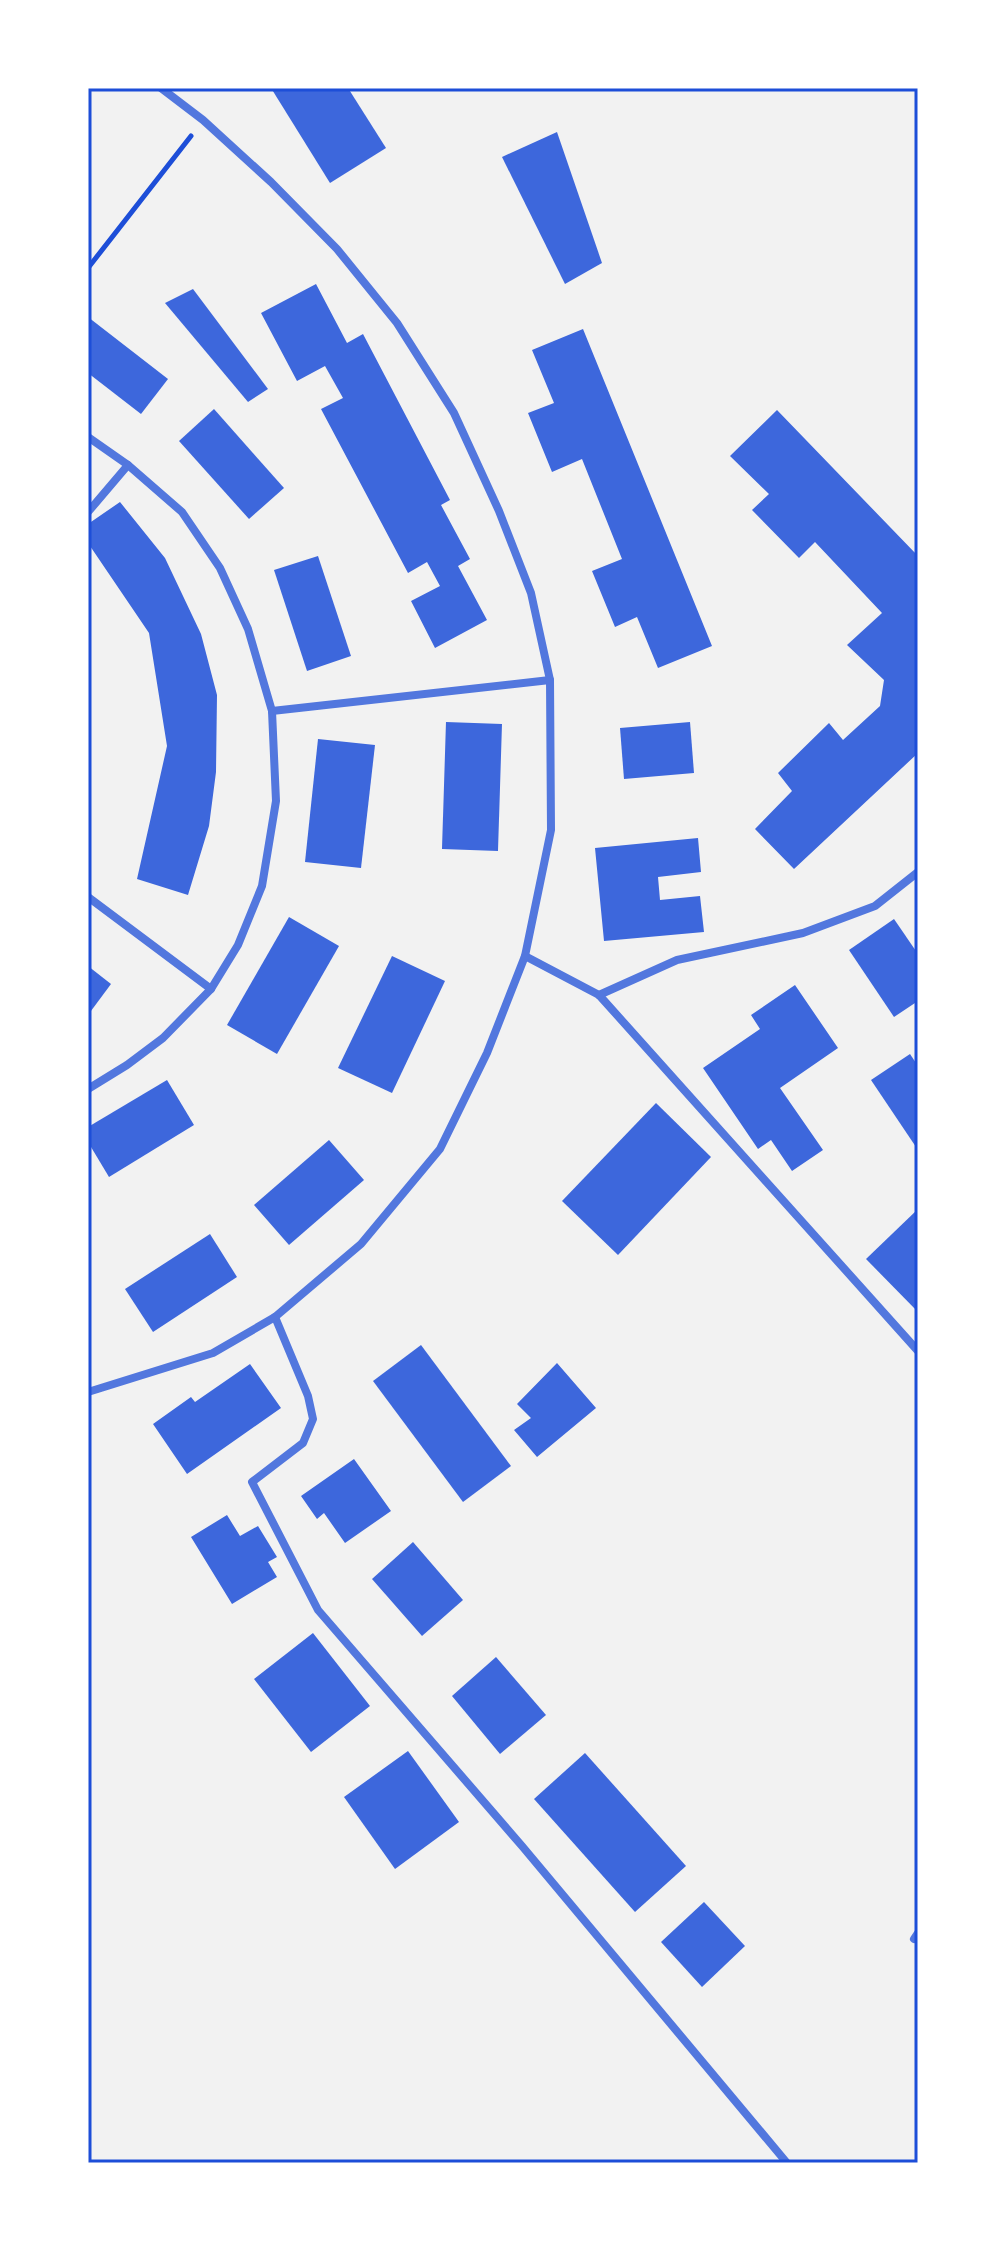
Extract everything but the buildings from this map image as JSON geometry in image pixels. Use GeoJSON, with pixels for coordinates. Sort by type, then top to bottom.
{"type":"FeatureCollection","features":[{"type":"Feature","properties":{"kind":"street"},"geometry":{"type":"LineString","coordinates":[[88,1392],[213,1353],[275,1317],[361,1244],[440,1149],[487,1053],[525,956],[551,830],[550,680],[531,593],[499,511],[454,413],[397,323],[337,249],[271,182],[203,120],[161,88]]}},
{"type":"Feature","properties":{"kind":"street"},"geometry":{"type":"LineString","coordinates":[[88,437],[128,465],[182,512],[220,568],[248,629],[272,711],[276,801],[262,886],[238,945],[211,989],[163,1038],[88,1089]]}},
{"type":"Feature","properties":{"kind":"street"},"geometry":{"type":"LineString","coordinates":[[88,512],[128,465]]}},
{"type":"Feature","properties":{"kind":"street"},"geometry":{"type":"LineString","coordinates":[[272,711],[550,680]]}},
{"type":"Feature","properties":{"kind":"street"},"geometry":{"type":"LineString","coordinates":[[599,995],[677,960],[803,933],[875,906],[918,872]]}},
{"type":"Feature","properties":{"kind":"street"},"geometry":{"type":"LineString","coordinates":[[88,897],[211,989]]}},
{"type":"Feature","properties":{"kind":"street"},"geometry":{"type":"LineString","coordinates":[[525,956],[599,995],[918,1351]]}},
{"type":"Feature","properties":{"kind":"street"},"geometry":{"type":"LineString","coordinates":[[275,1317],[308,1396],[313,1419],[303,1443],[252,1482],[318,1610],[522,1846],[787,2163]]}},
{"type":"Feature","properties":{"kind":"path"},"geometry":{"type":"LineString","coordinates":[[88,268],[203,120]]}}]}
